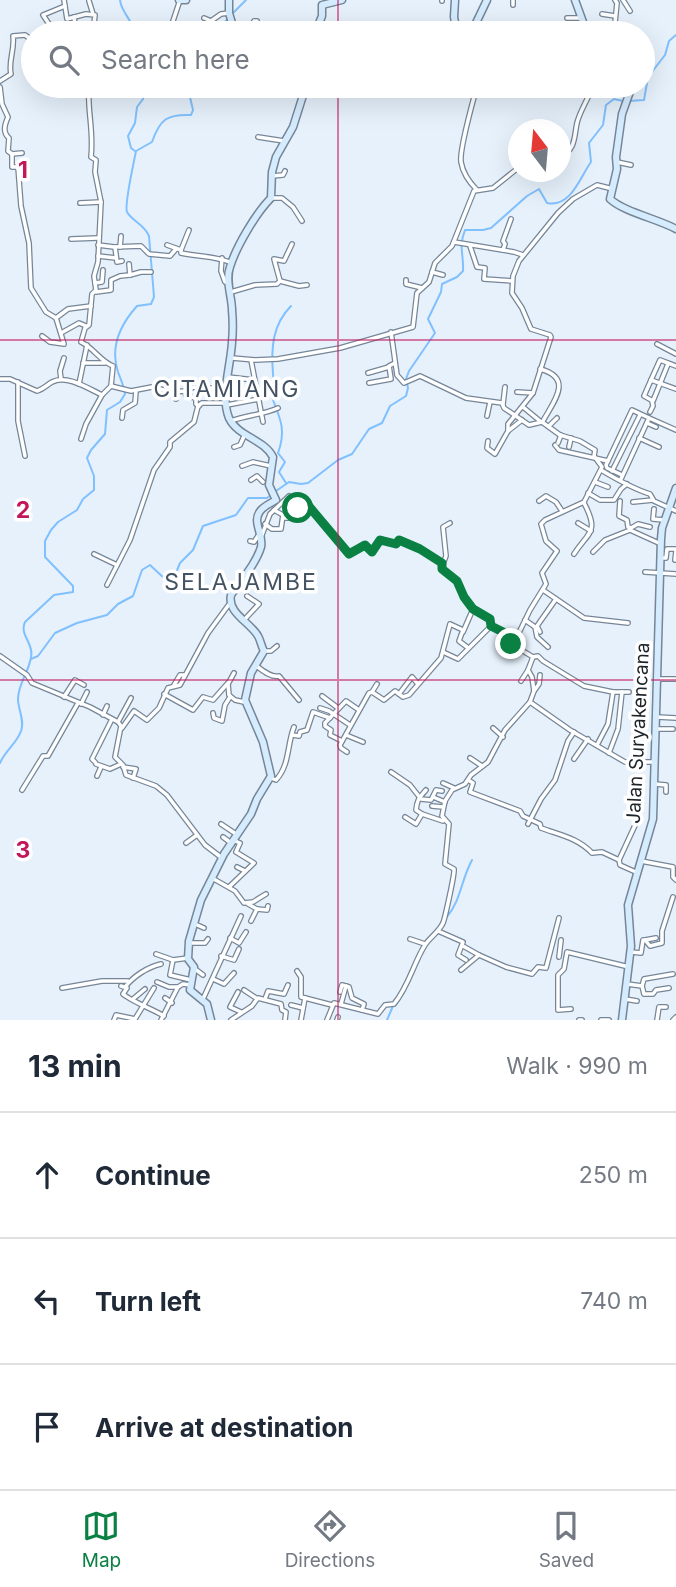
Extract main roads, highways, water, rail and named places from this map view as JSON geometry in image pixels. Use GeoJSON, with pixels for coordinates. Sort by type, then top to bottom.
{"type":"FeatureCollection","features":[{"type":"Feature","properties":{"kind":"waterway"},"geometry":{"type":"LineString","coordinates":[[120,0],[130,21]]}},
{"type":"Feature","properties":{"kind":"waterway"},"geometry":{"type":"LineString","coordinates":[[232,14],[246,0]]}},
{"type":"Feature","properties":{"kind":"waterway"},"geometry":{"type":"LineString","coordinates":[[655,68],[665,55],[669,41],[676,35]]}},
{"type":"Feature","properties":{"kind":"waterway"},"geometry":{"type":"LineString","coordinates":[[135,151],[131,148],[128,136],[135,123],[137,107],[143,98]]}},
{"type":"Feature","properties":{"kind":"waterway"},"geometry":{"type":"LineString","coordinates":[[0,763],[22,727],[18,694],[31,652],[24,631],[25,622],[54,595],[73,592],[73,586],[45,557],[45,541],[58,522],[77,510],[83,499],[94,490],[94,476],[87,458],[105,434],[107,410],[120,402],[125,394],[116,363],[118,337],[137,306],[151,304],[154,297],[149,236],[129,215],[126,208],[136,151],[152,142],[165,119],[191,115],[193,110],[190,98]]}},
{"type":"Feature","properties":{"kind":"waterway"},"geometry":{"type":"LineString","coordinates":[[628,101],[644,98]]}},
{"type":"Feature","properties":{"kind":"waterway"},"geometry":{"type":"LineString","coordinates":[[276,491],[289,482],[308,483],[338,460],[352,454],[369,429],[382,423],[390,406],[406,396],[409,371],[435,333],[428,319],[442,284],[463,271],[462,246],[465,230],[491,228],[527,196],[539,189],[547,203],[562,201],[569,196],[591,162],[589,143],[603,125],[606,105],[614,99],[623,101]]}},
{"type":"Feature","properties":{"kind":"waterway"},"geometry":{"type":"LineString","coordinates":[[286,483],[279,472],[285,462],[278,453],[282,432],[273,400],[276,390],[273,383],[272,356],[276,329],[291,306]]}},
{"type":"Feature","properties":{"kind":"waterway"},"geometry":{"type":"LineString","coordinates":[[31,659],[38,656],[55,633],[77,623],[107,615],[118,604],[133,596],[142,570],[150,565],[165,579],[173,580],[180,563],[193,550],[203,526],[236,515],[248,498],[267,498],[272,494]]}},
{"type":"Feature","properties":{"kind":"waterway"},"geometry":{"type":"LineString","coordinates":[[446,918],[455,905],[472,860]]}},
{"type":"Feature","properties":{"kind":"waterway"},"geometry":{"type":"LineString","coordinates":[[403,994],[420,958]]}},
{"type":"Feature","properties":{"kind":"waterway"},"geometry":{"type":"LineString","coordinates":[[387,1020],[393,1006]]}},
{"type":"Feature","properties":{"kind":"district","name":"CITAMIANG"},"geometry":{"type":"Point","coordinates":[227,389]}},
{"type":"Feature","properties":{"kind":"district","name":"SELAJAMBE"},"geometry":{"type":"Point","coordinates":[241,582]}}]}
